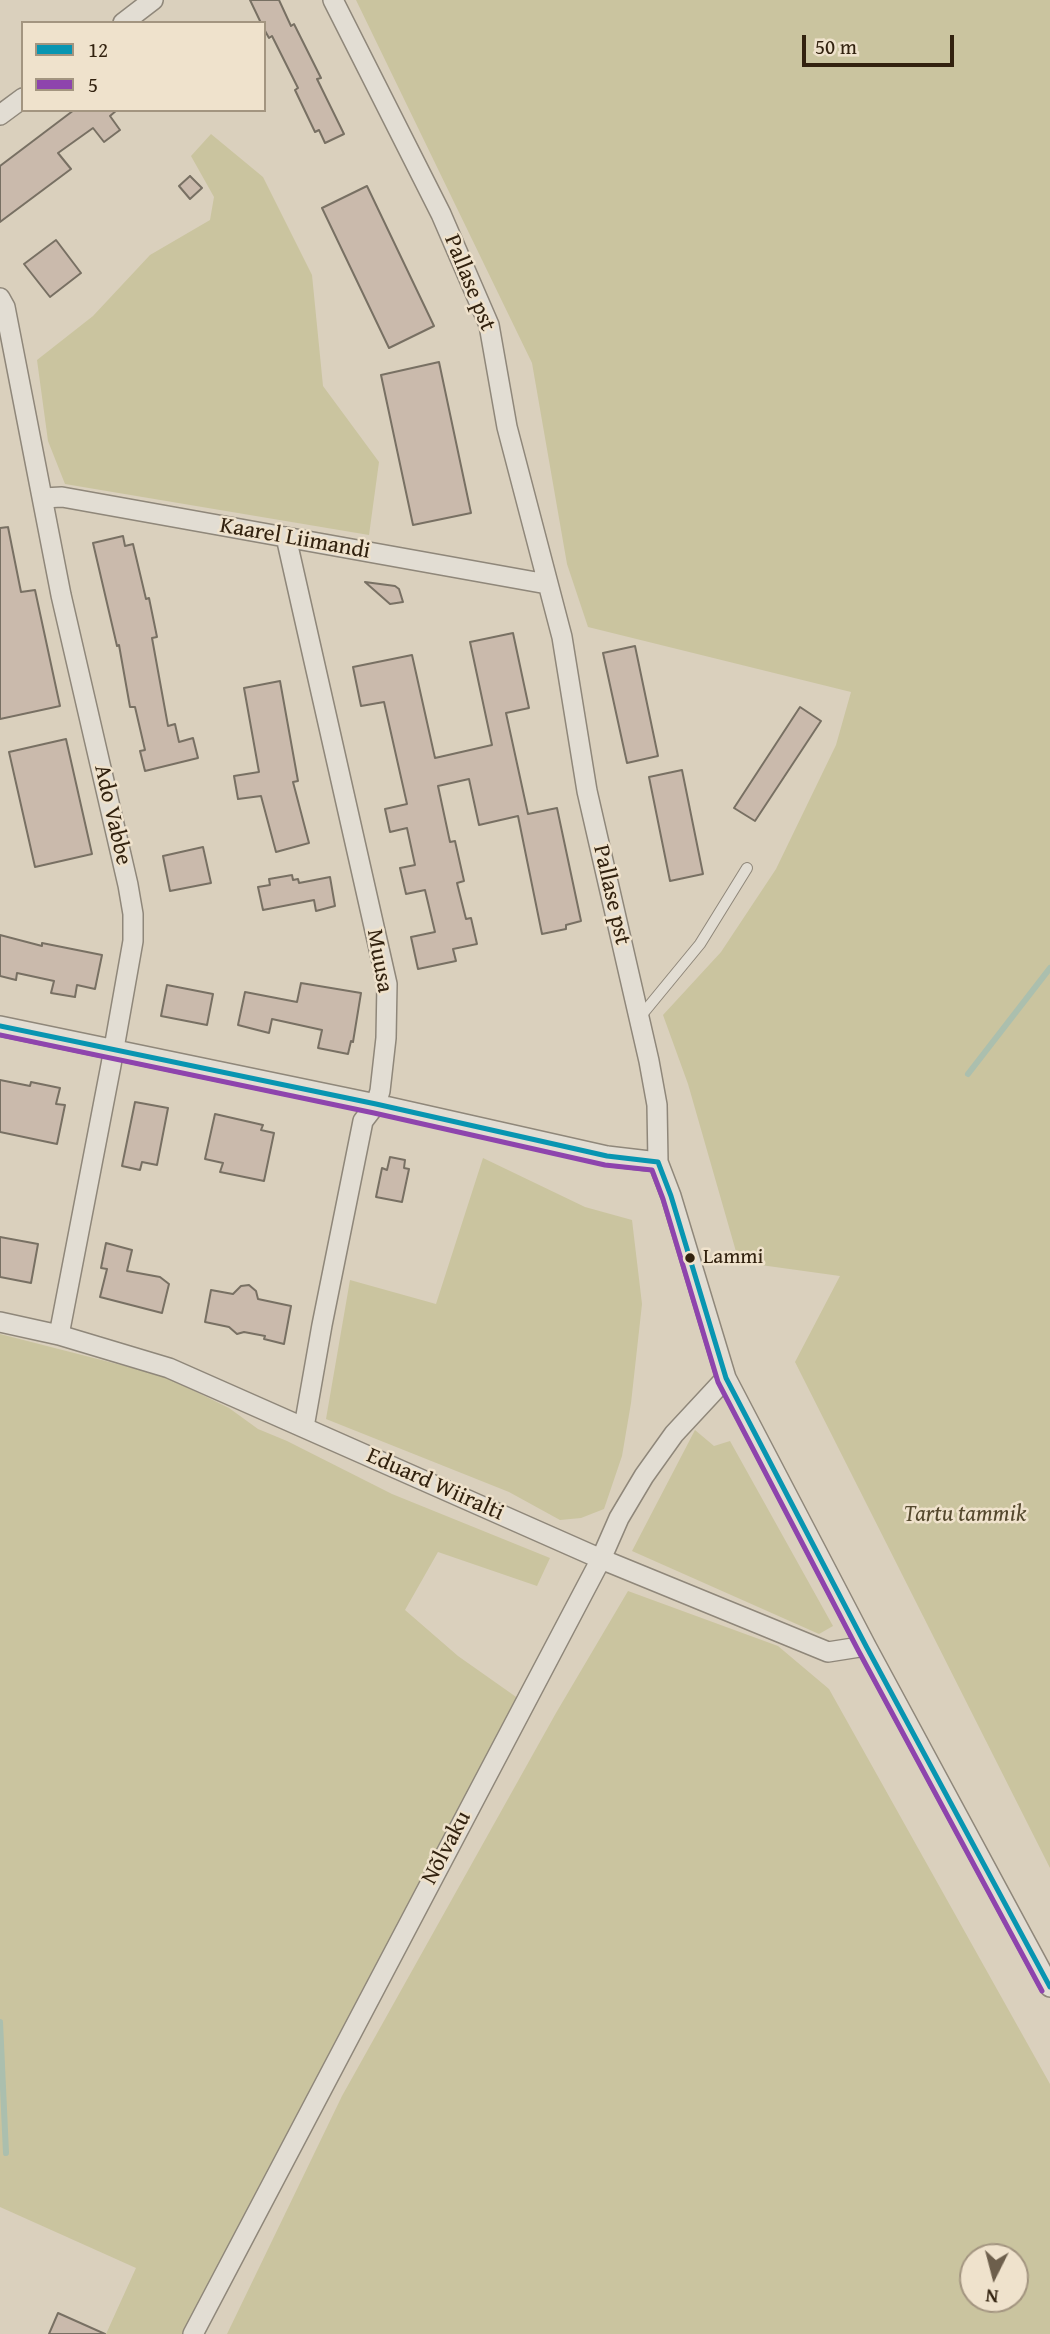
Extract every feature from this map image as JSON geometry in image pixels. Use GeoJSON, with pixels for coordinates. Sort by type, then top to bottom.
{"type":"FeatureCollection","features":[{"type":"Feature","properties":{"kind":"street"},"geometry":{"type":"LineString","coordinates":[[126,21],[153,0]]}},
{"type":"Feature","properties":{"kind":"street","name":"Pallase pst"},"geometry":{"type":"LineString","coordinates":[[333,0],[441,214],[489,325],[507,427],[562,638],[587,791],[657,1105],[658,1162]]}},
{"type":"Feature","properties":{"kind":"street"},"geometry":{"type":"LineString","coordinates":[[0,115],[21,99]]}},
{"type":"Feature","properties":{"kind":"street","name":"Ado Vabbe"},"geometry":{"type":"LineString","coordinates":[[0,298],[5,307],[61,595],[133,914],[133,942],[59,1335]]}},
{"type":"Feature","properties":{"kind":"street","name":"Kaarel Liimandi"},"geometry":{"type":"LineString","coordinates":[[43,498],[62,497],[547,584]]}},
{"type":"Feature","properties":{"kind":"street","name":"Muusa"},"geometry":{"type":"LineString","coordinates":[[286,537],[387,984],[384,1070],[376,1104],[363,1121],[304,1427]]}},
{"type":"Feature","properties":{"kind":"street"},"geometry":{"type":"LineString","coordinates":[[0,1026],[376,1104],[607,1156],[658,1162],[671,1196],[726,1378],[866,1646],[1050,1987]]}},
{"type":"Feature","properties":{"kind":"street","name":"Eduard Wiiralti"},"geometry":{"type":"LineString","coordinates":[[0,1322],[59,1335],[169,1368],[601,1559],[828,1652],[866,1646]]}},
{"type":"Feature","properties":{"kind":"street","name":"Nõlvaku"},"geometry":{"type":"LineString","coordinates":[[193,2334],[601,1559],[619,1518],[674,1434],[726,1378]]}},
{"type":"Feature","properties":{"kind":"lane"},"geometry":{"type":"LineString","coordinates":[[639,1017],[700,944],[747,868]]}},
{"type":"Feature","properties":{"kind":"green space","name":"Tartu tammik"},"geometry":{"type":"Polygon","coordinates":[[[356,0],[1050,0],[1050,1868],[795,1362],[840,1276],[739,1262],[688,1084],[663,1015],[721,952],[776,869],[836,745],[851,692],[588,627],[567,564],[532,363],[356,0]]]}},
{"type":"Feature","properties":{"kind":"green space"},"geometry":{"type":"Polygon","coordinates":[[[211,134],[263,177],[312,275],[323,386],[379,462],[369,535],[65,484],[48,441],[37,360],[93,316],[150,255],[210,220],[214,197],[191,156],[211,134]]]}},
{"type":"Feature","properties":{"kind":"green space"},"geometry":{"type":"Polygon","coordinates":[[[483,1158],[585,1207],[632,1220],[642,1304],[622,1456],[604,1509],[581,1518],[560,1520],[509,1492],[326,1419],[350,1280],[436,1304],[483,1158]]]}},
{"type":"Feature","properties":{"kind":"green space"},"geometry":{"type":"Polygon","coordinates":[[[0,1334],[164,1376],[229,1408],[258,1429],[392,1494],[550,1558],[537,1586],[438,1552],[405,1610],[458,1656],[519,1699],[191,2334],[106,2334],[136,2268],[0,2207],[0,1334]]]}},
{"type":"Feature","properties":{"kind":"green space"},"geometry":{"type":"Polygon","coordinates":[[[695,1430],[714,1446],[730,1441],[833,1626],[819,1634],[632,1551],[695,1430]]]}},
{"type":"Feature","properties":{"kind":"green space"},"geometry":{"type":"Polygon","coordinates":[[[628,1591],[778,1646],[829,1689],[1050,2084],[1050,2334],[227,2334],[342,2096],[556,1713],[628,1591]]]}},
{"type":"Feature","properties":{"kind":"building"},"geometry":{"type":"Polygon","coordinates":[[[250,0],[279,0],[321,78],[317,79],[344,134],[325,143],[319,130],[315,132],[295,90],[298,88],[272,36],[269,38],[266,33],[266,21],[260,21],[250,0]]]}},
{"type":"Feature","properties":{"kind":"building"},"geometry":{"type":"Polygon","coordinates":[[[71,112],[115,112],[110,116],[120,130],[104,142],[93,128],[58,153],[71,169],[0,222],[0,166],[71,112]]]}},
{"type":"Feature","properties":{"kind":"building"},"geometry":{"type":"Polygon","coordinates":[[[190,176],[202,188],[190,199],[179,186],[190,176]]]}},
{"type":"Feature","properties":{"kind":"building"},"geometry":{"type":"Polygon","coordinates":[[[367,186],[434,326],[389,348],[322,208],[367,186]]]}},
{"type":"Feature","properties":{"kind":"building"},"geometry":{"type":"Polygon","coordinates":[[[56,240],[81,273],[50,297],[24,264],[56,240]]]}},
{"type":"Feature","properties":{"kind":"building"},"geometry":{"type":"Polygon","coordinates":[[[439,362],[471,513],[413,525],[381,375],[439,362]]]}},
{"type":"Feature","properties":{"kind":"building"},"geometry":{"type":"Polygon","coordinates":[[[8,527],[21,592],[35,590],[60,706],[0,719],[0,528],[8,527]]]}},
{"type":"Feature","properties":{"kind":"building"},"geometry":{"type":"Polygon","coordinates":[[[123,536],[125,546],[133,544],[146,599],[149,598],[157,637],[152,638],[168,726],[175,724],[179,742],[193,738],[198,758],[145,771],[140,751],[145,750],[135,707],[130,707],[119,645],[117,646],[93,543],[123,536]]]}},
{"type":"Feature","properties":{"kind":"building"},"geometry":{"type":"Polygon","coordinates":[[[365,582],[395,586],[399,589],[403,602],[390,604],[365,582]]]}},
{"type":"Feature","properties":{"kind":"building"},"geometry":{"type":"Polygon","coordinates":[[[513,633],[529,708],[506,713],[528,814],[557,808],[581,921],[566,925],[566,929],[542,934],[518,816],[479,825],[469,779],[438,786],[450,842],[455,841],[464,881],[457,883],[466,919],[471,918],[477,944],[453,949],[456,961],[418,969],[411,937],[435,932],[425,890],[406,894],[400,868],[415,865],[407,828],[390,832],[385,809],[407,804],[384,702],[361,706],[353,667],[412,655],[435,758],[492,745],[470,642],[513,633]]]}},
{"type":"Feature","properties":{"kind":"building"},"geometry":{"type":"Polygon","coordinates":[[[635,646],[658,756],[627,763],[603,653],[635,646]]]}},
{"type":"Feature","properties":{"kind":"building"},"geometry":{"type":"Polygon","coordinates":[[[280,681],[298,781],[293,782],[309,843],[276,852],[261,796],[238,799],[234,776],[259,772],[244,688],[280,681]]]}},
{"type":"Feature","properties":{"kind":"building"},"geometry":{"type":"Polygon","coordinates":[[[800,707],[821,721],[755,821],[734,808],[800,707]]]}},
{"type":"Feature","properties":{"kind":"building"},"geometry":{"type":"Polygon","coordinates":[[[66,739],[92,854],[35,867],[9,752],[66,739]]]}},
{"type":"Feature","properties":{"kind":"building"},"geometry":{"type":"Polygon","coordinates":[[[682,770],[703,874],[670,881],[649,777],[682,770]]]}},
{"type":"Feature","properties":{"kind":"building"},"geometry":{"type":"Polygon","coordinates":[[[203,847],[211,883],[170,891],[163,856],[203,847]]]}},
{"type":"Feature","properties":{"kind":"building"},"geometry":{"type":"Polygon","coordinates":[[[292,875],[293,880],[298,879],[299,883],[330,877],[335,906],[316,911],[314,900],[263,910],[258,887],[270,885],[269,879],[292,875]]]}},
{"type":"Feature","properties":{"kind":"building"},"geometry":{"type":"Polygon","coordinates":[[[0,935],[42,946],[42,943],[102,955],[95,989],[77,985],[75,997],[51,993],[54,981],[17,973],[16,980],[0,976],[0,935]]]}},
{"type":"Feature","properties":{"kind":"building"},"geometry":{"type":"Polygon","coordinates":[[[301,983],[361,993],[353,1042],[351,1041],[348,1054],[318,1048],[322,1030],[272,1019],[269,1033],[238,1025],[245,992],[297,1002],[301,983]]]}},
{"type":"Feature","properties":{"kind":"building"},"geometry":{"type":"Polygon","coordinates":[[[167,985],[213,994],[207,1025],[161,1016],[167,985]]]}},
{"type":"Feature","properties":{"kind":"building"},"geometry":{"type":"Polygon","coordinates":[[[0,1080],[30,1086],[31,1082],[60,1088],[56,1104],[65,1105],[57,1144],[0,1132],[0,1080]]]}},
{"type":"Feature","properties":{"kind":"building"},"geometry":{"type":"Polygon","coordinates":[[[135,1102],[168,1108],[157,1165],[142,1162],[140,1170],[122,1166],[135,1102]]]}},
{"type":"Feature","properties":{"kind":"building"},"geometry":{"type":"Polygon","coordinates":[[[215,1114],[263,1125],[261,1130],[274,1133],[264,1181],[220,1172],[223,1163],[205,1159],[215,1114]]]}},
{"type":"Feature","properties":{"kind":"building"},"geometry":{"type":"Polygon","coordinates":[[[390,1157],[405,1160],[404,1168],[409,1169],[402,1202],[376,1197],[382,1168],[387,1170],[390,1157]]]}},
{"type":"Feature","properties":{"kind":"building"},"geometry":{"type":"Polygon","coordinates":[[[0,1237],[38,1244],[31,1283],[0,1277],[0,1237]]]}},
{"type":"Feature","properties":{"kind":"building"},"geometry":{"type":"Polygon","coordinates":[[[106,1243],[132,1250],[127,1271],[160,1277],[169,1284],[162,1313],[100,1297],[107,1269],[101,1268],[106,1243]]]}},
{"type":"Feature","properties":{"kind":"building"},"geometry":{"type":"Polygon","coordinates":[[[249,1285],[256,1291],[258,1299],[291,1306],[284,1344],[264,1339],[265,1336],[244,1332],[237,1334],[229,1327],[205,1322],[211,1290],[233,1294],[241,1286],[249,1285]]]}},
{"type":"Feature","properties":{"kind":"building"},"geometry":{"type":"Polygon","coordinates":[[[58,2313],[105,2334],[49,2334],[58,2313]]]}},
{"type":"Feature","properties":{"kind":"waterway"},"geometry":{"type":"LineString","coordinates":[[968,1074],[1050,968]]}},
{"type":"Feature","properties":{"kind":"waterway"},"geometry":{"type":"LineString","coordinates":[[0,2022],[6,2153]]}},
{"type":"Feature","properties":{"kind":"transit line","name":"12"},"geometry":{"type":"LineString","coordinates":[[0,1026],[376,1104],[607,1156],[658,1162]]}},
{"type":"Feature","properties":{"kind":"transit line","name":"5"},"geometry":{"type":"LineString","coordinates":[[0,1035],[374,1113],[605,1165],[652,1170],[718,1382],[858,1650],[1042,1991]]}},
{"type":"Feature","properties":{"kind":"transit line","name":"12"},"geometry":{"type":"LineString","coordinates":[[658,1162],[671,1196],[726,1378],[866,1646],[1050,1987]]}},
{"type":"Feature","properties":{"kind":"place","name":"Lammi"},"geometry":{"type":"Point","coordinates":[690,1258]}}]}
